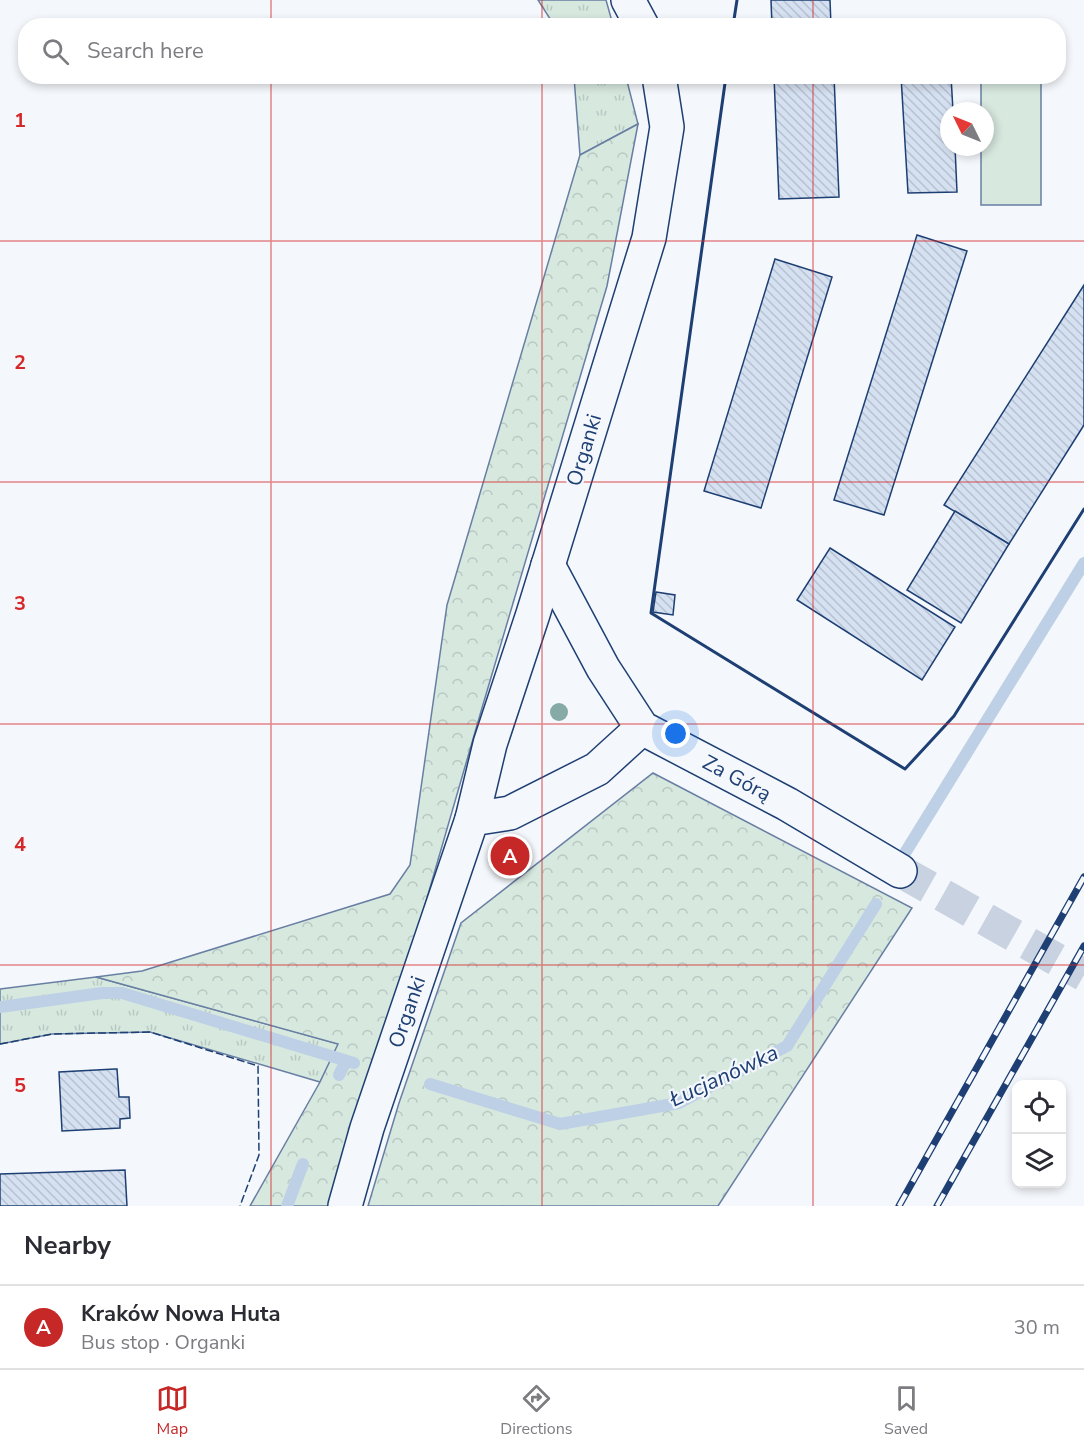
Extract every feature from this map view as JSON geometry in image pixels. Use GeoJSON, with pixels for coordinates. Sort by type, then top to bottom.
{"type":"FeatureCollection","features":[{"type":"Feature","properties":{"kind":"street"},"geometry":{"type":"LineString","coordinates":[[628,0],[638,18]]}},
{"type":"Feature","properties":{"kind":"street","name":"Organki"},"geometry":{"type":"LineString","coordinates":[[345,1206],[371,1117],[472,819],[490,744],[649,238],[668,128],[660,84]]}},
{"type":"Feature","properties":{"kind":"street","name":"Za Górą"},"geometry":{"type":"LineString","coordinates":[[548,565],[603,668],[642,728],[787,804],[900,871]]}},
{"type":"Feature","properties":{"kind":"street"},"geometry":{"type":"LineString","coordinates":[[472,819],[510,813],[597,769],[642,728]]}},
{"type":"Feature","properties":{"kind":"green space"},"geometry":{"type":"Polygon","coordinates":[[[538,0],[606,0],[611,18],[550,18],[538,0]]]}},
{"type":"Feature","properties":{"kind":"green space"},"geometry":{"type":"Polygon","coordinates":[[[575,84],[628,84],[638,124],[580,155],[575,84]]]}},
{"type":"Feature","properties":{"kind":"green space"},"geometry":{"type":"Polygon","coordinates":[[[981,84],[1041,84],[1041,205],[981,205],[981,156],[994,156],[994,102],[981,102],[981,84]]]}},
{"type":"Feature","properties":{"kind":"green space"},"geometry":{"type":"Polygon","coordinates":[[[638,124],[607,286],[381,1057],[333,1206],[250,1206],[320,1082],[338,1044],[96,977],[142,971],[390,894],[410,865],[447,605],[580,155],[638,124]]]}},
{"type":"Feature","properties":{"kind":"green space"},"geometry":{"type":"Polygon","coordinates":[[[653,773],[912,908],[718,1206],[368,1206],[399,1103],[461,923],[653,773]]]}},
{"type":"Feature","properties":{"kind":"green space"},"geometry":{"type":"Polygon","coordinates":[[[96,977],[339,1044],[320,1082],[150,1032],[52,1034],[0,1044],[0,989],[96,977]]]}},
{"type":"Feature","properties":{"kind":"building"},"geometry":{"type":"Polygon","coordinates":[[[771,0],[830,0],[831,18],[772,18],[771,0]]]}},
{"type":"Feature","properties":{"kind":"building"},"geometry":{"type":"Polygon","coordinates":[[[774,84],[834,84],[839,197],[779,199],[774,84]]]}},
{"type":"Feature","properties":{"kind":"building"},"geometry":{"type":"Polygon","coordinates":[[[901,84],[951,84],[952,102],[940,102],[940,156],[955,156],[957,192],[908,193],[901,84]]]}},
{"type":"Feature","properties":{"kind":"building"},"geometry":{"type":"Polygon","coordinates":[[[917,235],[967,251],[884,515],[834,500],[917,235]]]}},
{"type":"Feature","properties":{"kind":"building"},"geometry":{"type":"Polygon","coordinates":[[[775,259],[832,277],[761,508],[704,491],[775,259]]]}},
{"type":"Feature","properties":{"kind":"building"},"geometry":{"type":"Polygon","coordinates":[[[1084,285],[1084,425],[1009,544],[944,505],[1084,285]]]}},
{"type":"Feature","properties":{"kind":"building"},"geometry":{"type":"Polygon","coordinates":[[[955,511],[1009,544],[961,623],[907,590],[955,511]]]}},
{"type":"Feature","properties":{"kind":"building"},"geometry":{"type":"Polygon","coordinates":[[[830,548],[955,627],[922,680],[797,600],[830,548]]]}},
{"type":"Feature","properties":{"kind":"building"},"geometry":{"type":"Polygon","coordinates":[[[656,592],[675,595],[673,615],[653,612],[656,592]]]}},
{"type":"Feature","properties":{"kind":"building"},"geometry":{"type":"Polygon","coordinates":[[[117,1069],[119,1097],[129,1097],[130,1118],[120,1119],[120,1128],[62,1131],[59,1072],[117,1069]]]}},
{"type":"Feature","properties":{"kind":"building"},"geometry":{"type":"Polygon","coordinates":[[[125,1170],[127,1206],[0,1206],[0,1174],[125,1170]]]}},
{"type":"Feature","properties":{"kind":"waterway"},"geometry":{"type":"LineString","coordinates":[[905,853],[1084,563]]}},
{"type":"Feature","properties":{"kind":"waterway","name":"Łucjanówka"},"geometry":{"type":"LineString","coordinates":[[430,1084],[560,1124],[679,1103],[787,1046],[876,904]]}},
{"type":"Feature","properties":{"kind":"waterway","name":"Łucjanówka"},"geometry":{"type":"LineString","coordinates":[[0,1007],[102,993],[122,993],[354,1063]]}},
{"type":"Feature","properties":{"kind":"waterway","name":"Łucjanówka"},"geometry":{"type":"LineString","coordinates":[[339,1075],[346,1061]]}},
{"type":"Feature","properties":{"kind":"waterway"},"geometry":{"type":"LineString","coordinates":[[287,1206],[303,1164]]}},
{"type":"Feature","properties":{"kind":"tunnel"},"geometry":{"type":"LineString","coordinates":[[900,871],[1084,975]]}},
{"type":"Feature","properties":{"kind":"railway"},"geometry":{"type":"LineString","coordinates":[[899,1206],[1084,877]]}},
{"type":"Feature","properties":{"kind":"railway"},"geometry":{"type":"LineString","coordinates":[[937,1206],[1084,946]]}},
{"type":"Feature","properties":{"kind":"fence"},"geometry":{"type":"LineString","coordinates":[[0,1044],[52,1034],[150,1032],[258,1066],[259,1155],[240,1206]]}},
{"type":"Feature","properties":{"kind":"wall"},"geometry":{"type":"LineString","coordinates":[[734,18],[737,0]]}},
{"type":"Feature","properties":{"kind":"wall"},"geometry":{"type":"LineString","coordinates":[[725,84],[651,613],[905,769],[954,716],[1084,509]]}},
{"type":"Feature","properties":{"kind":"place","name":"Kraków Nowa Huta"},"geometry":{"type":"Point","coordinates":[510,856]}}]}
